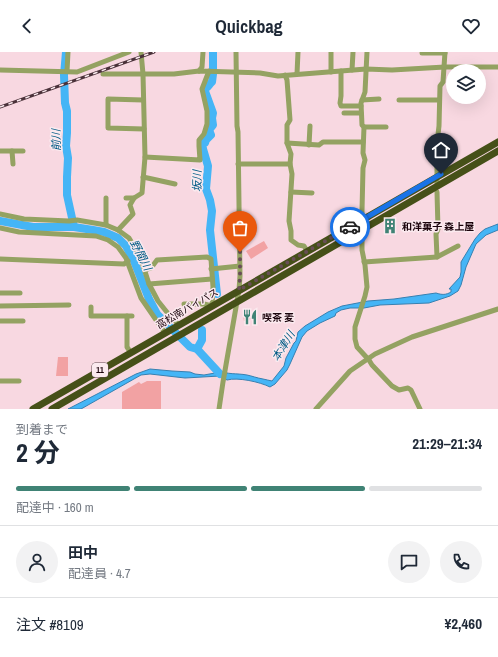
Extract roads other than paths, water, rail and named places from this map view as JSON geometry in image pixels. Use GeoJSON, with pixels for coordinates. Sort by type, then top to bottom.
{"type":"FeatureCollection","features":[{"type":"Feature","properties":{"kind":"highway","name":"高松南バイパス"},"geometry":{"type":"LineString","coordinates":[[33,409],[498,142]]}},
{"type":"Feature","properties":{"kind":"highway","name":"高松南バイパス"},"geometry":{"type":"LineString","coordinates":[[53,409],[362,229],[437,189],[498,151]]}},
{"type":"Feature","properties":{"kind":"street"},"geometry":{"type":"LineString","coordinates":[[67,72],[68,52]]}},
{"type":"Feature","properties":{"kind":"street"},"geometry":{"type":"LineString","coordinates":[[0,70],[77,72],[129,52]]}},
{"type":"Feature","properties":{"kind":"street"},"geometry":{"type":"LineString","coordinates":[[118,230],[133,214],[130,205],[134,198],[142,193],[144,129],[141,52]]}},
{"type":"Feature","properties":{"kind":"street"},"geometry":{"type":"LineString","coordinates":[[198,71],[202,67],[203,52]]}},
{"type":"Feature","properties":{"kind":"street"},"geometry":{"type":"LineString","coordinates":[[219,409],[240,276],[236,52]]}},
{"type":"Feature","properties":{"kind":"street"},"geometry":{"type":"LineString","coordinates":[[297,74],[298,52]]}},
{"type":"Feature","properties":{"kind":"street"},"geometry":{"type":"LineString","coordinates":[[331,52],[331,72]]}},
{"type":"Feature","properties":{"kind":"street"},"geometry":{"type":"LineString","coordinates":[[352,70],[353,52]]}},
{"type":"Feature","properties":{"kind":"street"},"geometry":{"type":"LineString","coordinates":[[363,52],[365,92],[361,103],[362,125],[364,127],[362,250],[367,287],[354,331],[355,344],[372,365],[396,389],[402,390],[408,388],[411,390],[420,409]]}},
{"type":"Feature","properties":{"kind":"street"},"geometry":{"type":"LineString","coordinates":[[364,69],[367,52]]}},
{"type":"Feature","properties":{"kind":"street"},"geometry":{"type":"LineString","coordinates":[[422,53],[445,52],[443,82],[440,86],[437,144],[437,257]]}},
{"type":"Feature","properties":{"kind":"street"},"geometry":{"type":"LineString","coordinates":[[103,74],[174,74],[212,71],[260,73],[278,76],[364,69],[392,70],[498,66]]}},
{"type":"Feature","properties":{"kind":"street"},"geometry":{"type":"LineString","coordinates":[[144,157],[200,160],[198,146],[199,140],[204,134],[207,124],[207,111],[202,89],[212,71]]}},
{"type":"Feature","properties":{"kind":"street"},"geometry":{"type":"LineString","coordinates":[[341,71],[341,106],[361,106]]}},
{"type":"Feature","properties":{"kind":"street"},"geometry":{"type":"LineString","coordinates":[[285,75],[287,80],[290,120],[288,125],[288,143],[291,154],[290,164],[292,174],[289,220],[291,240],[304,246],[307,251]]}},
{"type":"Feature","properties":{"kind":"street"},"geometry":{"type":"LineString","coordinates":[[143,100],[108,99],[108,128],[144,129]]}},
{"type":"Feature","properties":{"kind":"street"},"geometry":{"type":"LineString","coordinates":[[362,100],[379,99]]}},
{"type":"Feature","properties":{"kind":"street"},"geometry":{"type":"LineString","coordinates":[[399,100],[439,100]]}},
{"type":"Feature","properties":{"kind":"street"},"geometry":{"type":"LineString","coordinates":[[344,113],[361,114]]}},
{"type":"Feature","properties":{"kind":"street"},"geometry":{"type":"LineString","coordinates":[[309,144],[310,126]]}},
{"type":"Feature","properties":{"kind":"street"},"geometry":{"type":"LineString","coordinates":[[364,127],[386,127]]}},
{"type":"Feature","properties":{"kind":"street"},"geometry":{"type":"LineString","coordinates":[[288,143],[319,145],[323,142],[363,142]]}},
{"type":"Feature","properties":{"kind":"street"},"geometry":{"type":"LineString","coordinates":[[0,151],[23,151]]}},
{"type":"Feature","properties":{"kind":"street"},"geometry":{"type":"LineString","coordinates":[[12,151],[13,164]]}},
{"type":"Feature","properties":{"kind":"street"},"geometry":{"type":"LineString","coordinates":[[238,164],[290,164]]}},
{"type":"Feature","properties":{"kind":"street"},"geometry":{"type":"LineString","coordinates":[[143,177],[174,184]]}},
{"type":"Feature","properties":{"kind":"street"},"geometry":{"type":"LineString","coordinates":[[291,192],[312,193]]}},
{"type":"Feature","properties":{"kind":"street"},"geometry":{"type":"LineString","coordinates":[[106,198],[106,225]]}},
{"type":"Feature","properties":{"kind":"street"},"geometry":{"type":"LineString","coordinates":[[126,198],[134,198]]}},
{"type":"Feature","properties":{"kind":"street"},"geometry":{"type":"LineString","coordinates":[[0,214],[24,219],[77,220],[106,225],[118,230],[129,238],[140,256],[149,284],[158,301],[179,325]]}},
{"type":"Feature","properties":{"kind":"street"},"geometry":{"type":"LineString","coordinates":[[0,228],[19,232],[96,236],[108,240],[118,247],[128,261],[141,298],[166,332]]}},
{"type":"Feature","properties":{"kind":"street"},"geometry":{"type":"LineString","coordinates":[[364,262],[437,257],[458,246]]}},
{"type":"Feature","properties":{"kind":"street"},"geometry":{"type":"LineString","coordinates":[[145,270],[151,268],[157,260],[207,257],[210,259],[214,269],[212,279],[212,306],[204,304],[184,304]]}},
{"type":"Feature","properties":{"kind":"street"},"geometry":{"type":"LineString","coordinates":[[0,259],[124,264],[128,261]]}},
{"type":"Feature","properties":{"kind":"street"},"geometry":{"type":"LineString","coordinates":[[214,269],[240,266]]}},
{"type":"Feature","properties":{"kind":"street"},"geometry":{"type":"LineString","coordinates":[[149,284],[212,279]]}},
{"type":"Feature","properties":{"kind":"street"},"geometry":{"type":"LineString","coordinates":[[0,293],[20,293]]}},
{"type":"Feature","properties":{"kind":"street"},"geometry":{"type":"LineString","coordinates":[[0,306],[69,305]]}},
{"type":"Feature","properties":{"kind":"street"},"geometry":{"type":"LineString","coordinates":[[90,307],[91,316],[130,316],[127,347],[131,353]]}},
{"type":"Feature","properties":{"kind":"street"},"geometry":{"type":"LineString","coordinates":[[316,409],[350,371],[367,358],[412,337],[498,309]]}},
{"type":"Feature","properties":{"kind":"street"},"geometry":{"type":"LineString","coordinates":[[0,321],[23,321]]}},
{"type":"Feature","properties":{"kind":"street"},"geometry":{"type":"LineString","coordinates":[[0,381],[19,382]]}},
{"type":"Feature","properties":{"kind":"water"},"geometry":{"type":"Polygon","coordinates":[[[498,224],[498,230],[486,235],[476,244],[458,291],[450,296],[429,303],[380,305],[341,310],[336,313],[335,316],[307,331],[302,337],[287,370],[275,384],[270,387],[249,380],[227,380],[220,376],[185,378],[150,374],[141,375],[81,409],[68,409],[136,374],[150,369],[190,372],[204,375],[215,373],[218,370],[225,373],[247,375],[272,381],[284,366],[286,358],[296,341],[298,332],[328,312],[342,306],[368,301],[436,293],[447,294],[451,292],[451,289],[449,289],[460,277],[461,262],[475,239],[485,229],[498,224]]]}},
{"type":"Feature","properties":{"kind":"waterway","name":"前川"},"geometry":{"type":"LineString","coordinates":[[66,52],[64,75],[65,103],[67,111],[67,195],[74,227]]}},
{"type":"Feature","properties":{"kind":"waterway","name":"坂川"},"geometry":{"type":"LineString","coordinates":[[213,52],[212,82],[205,91],[213,113],[213,125],[209,130],[211,135],[205,143],[202,144],[208,166],[206,189],[212,211],[210,230],[217,294]]}},
{"type":"Feature","properties":{"kind":"waterway","name":"野間川"},"geometry":{"type":"LineString","coordinates":[[0,221],[33,227],[74,227],[104,232],[118,238],[126,246],[134,261],[149,299],[157,314],[190,347],[197,349],[220,374]]}},
{"type":"Feature","properties":{"kind":"waterway","name":"坂川"},"geometry":{"type":"LineString","coordinates":[[197,349],[202,340],[202,330]]}},
{"type":"Feature","properties":{"kind":"railway"},"geometry":{"type":"LineString","coordinates":[[0,107],[154,52]]}},
{"type":"Feature","properties":{"kind":"place","name":"和洋菓子 森上屋"},"geometry":{"type":"Point","coordinates":[390,226]}},
{"type":"Feature","properties":{"kind":"place","name":"喫茶 麦"},"geometry":{"type":"Point","coordinates":[250,317]}},
{"type":"Feature","properties":{"kind":"water label","name":"本津川"},"geometry":{"type":"Point","coordinates":[283,346]}}]}
